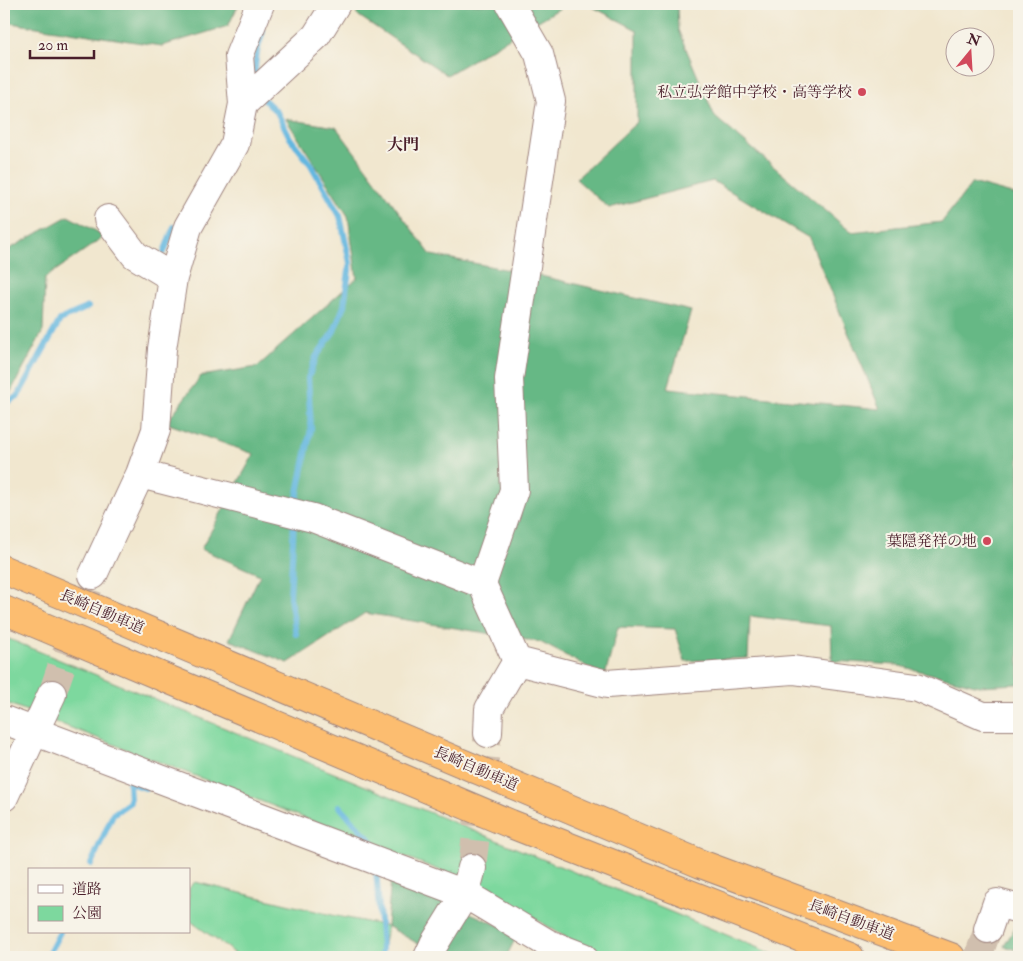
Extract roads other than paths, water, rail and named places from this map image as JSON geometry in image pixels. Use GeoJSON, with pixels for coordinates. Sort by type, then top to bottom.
{"type":"FeatureCollection","features":[{"type":"Feature","properties":{"kind":"highway","name":"長崎自動車道"},"geometry":{"type":"LineString","coordinates":[[4,570],[701,864],[952,957]]}},
{"type":"Feature","properties":{"kind":"highway"},"geometry":{"type":"LineString","coordinates":[[4,610],[511,824],[850,957]]}},
{"type":"Feature","properties":{"kind":"street"},"geometry":{"type":"LineString","coordinates":[[92,575],[140,474],[156,430],[162,348],[173,278],[188,227],[235,144],[247,99],[240,56],[260,4]]}},
{"type":"Feature","properties":{"kind":"street"},"geometry":{"type":"LineString","coordinates":[[247,99],[316,36],[336,4]]}},
{"type":"Feature","properties":{"kind":"street"},"geometry":{"type":"LineString","coordinates":[[510,4],[539,54],[551,101],[510,379],[514,490],[482,584],[517,661]]}},
{"type":"Feature","properties":{"kind":"street"},"geometry":{"type":"LineString","coordinates":[[108,219],[135,255],[173,278]]}},
{"type":"Feature","properties":{"kind":"street"},"geometry":{"type":"LineString","coordinates":[[140,474],[313,518],[482,584]]}},
{"type":"Feature","properties":{"kind":"street"},"geometry":{"type":"LineString","coordinates":[[517,661],[607,684],[793,670],[916,687],[983,716],[1019,716]]}},
{"type":"Feature","properties":{"kind":"street"},"geometry":{"type":"LineString","coordinates":[[488,733],[489,709],[517,661]]}},
{"type":"Feature","properties":{"kind":"street"},"geometry":{"type":"LineString","coordinates":[[4,797],[52,694]]}},
{"type":"Feature","properties":{"kind":"street"},"geometry":{"type":"LineString","coordinates":[[4,720],[465,894],[547,943],[583,957]]}},
{"type":"Feature","properties":{"kind":"street"},"geometry":{"type":"LineString","coordinates":[[428,957],[465,894],[472,868]]}},
{"type":"Feature","properties":{"kind":"street"},"geometry":{"type":"LineString","coordinates":[[988,929],[997,903],[1019,909]]}},
{"type":"Feature","properties":{"kind":"waterway"},"geometry":{"type":"LineString","coordinates":[[257,82],[255,63],[263,31]]}},
{"type":"Feature","properties":{"kind":"waterway"},"geometry":{"type":"LineString","coordinates":[[261,97],[277,112],[290,138],[311,165],[340,216],[350,263],[344,306],[334,331],[316,357],[308,378],[311,429],[295,507]]}},
{"type":"Feature","properties":{"kind":"waterway"},"geometry":{"type":"LineString","coordinates":[[164,252],[174,227]]}},
{"type":"Feature","properties":{"kind":"waterway"},"geometry":{"type":"LineString","coordinates":[[4,404],[18,396],[60,320],[88,307]]}},
{"type":"Feature","properties":{"kind":"waterway"},"geometry":{"type":"LineString","coordinates":[[294,520],[290,597],[296,634]]}},
{"type":"Feature","properties":{"kind":"waterway"},"geometry":{"type":"LineString","coordinates":[[91,864],[113,814],[130,802],[129,783],[146,788]]}},
{"type":"Feature","properties":{"kind":"waterway"},"geometry":{"type":"LineString","coordinates":[[339,806],[374,844],[374,851]]}},
{"type":"Feature","properties":{"kind":"waterway"},"geometry":{"type":"LineString","coordinates":[[376,869],[381,957]]}},
{"type":"Feature","properties":{"kind":"waterway"},"geometry":{"type":"LineString","coordinates":[[47,957],[59,934]]}},
{"type":"Feature","properties":{"kind":"tunnel"},"geometry":{"type":"LineString","coordinates":[[52,694],[93,575]]}},
{"type":"Feature","properties":{"kind":"tunnel"},"geometry":{"type":"LineString","coordinates":[[472,868],[488,733]]}},
{"type":"Feature","properties":{"kind":"tunnel"},"geometry":{"type":"LineString","coordinates":[[978,957],[988,929]]}},
{"type":"Feature","properties":{"kind":"place","name":"私立弘学館中学校・高等学校"},"geometry":{"type":"Point","coordinates":[862,92]}},
{"type":"Feature","properties":{"kind":"place","name":"葉隠発祥の地"},"geometry":{"type":"Point","coordinates":[987,541]}},
{"type":"Feature","properties":{"kind":"district","name":"大門"},"geometry":{"type":"Point","coordinates":[403,145]}}]}
